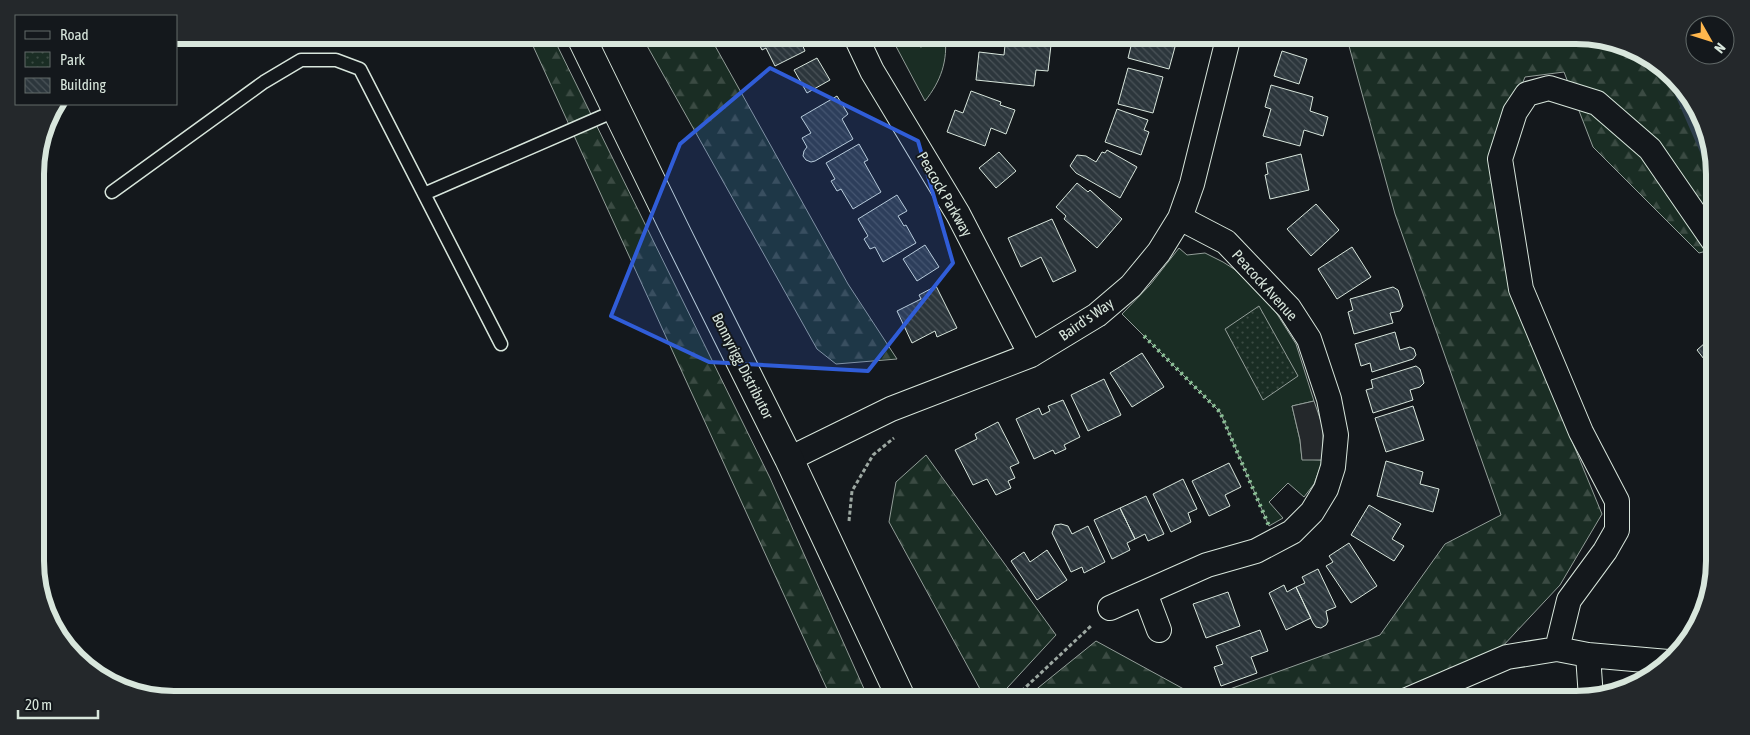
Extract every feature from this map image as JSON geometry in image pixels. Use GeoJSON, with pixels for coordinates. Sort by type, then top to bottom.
{"type":"FeatureCollection","features":[{"type":"Feature","properties":{"kind":"main road","name":"Bonnyrigg Distributor"},"geometry":{"type":"LineString","coordinates":[[584,44],[789,459],[898,691]]}},
{"type":"Feature","properties":{"kind":"street","name":"Peacock Parkway"},"geometry":{"type":"LineString","coordinates":[[859,44],[872,71],[958,214],[1031,355]]}},
{"type":"Feature","properties":{"kind":"street","name":"Baird's Way"},"geometry":{"type":"LineString","coordinates":[[789,459],[891,408],[1031,355],[1097,315],[1131,286],[1159,252],[1180,218],[1192,184],[1227,44]]}},
{"type":"Feature","properties":{"kind":"street"},"geometry":{"type":"LineString","coordinates":[[1558,649],[1569,600],[1605,551],[1616,530],[1617,500],[1581,432],[1521,289],[1500,159],[1516,112],[1527,94],[1549,88],[1597,103],[1650,149],[1706,230]]}},
{"type":"Feature","properties":{"kind":"street","name":"Peacock Avenue"},"geometry":{"type":"LineString","coordinates":[[1110,608],[1207,565],[1256,551],[1292,532],[1312,512],[1326,490],[1334,459],[1336,435],[1329,399],[1309,338],[1288,308],[1226,242],[1180,218]]}},
{"type":"Feature","properties":{"kind":"street"},"geometry":{"type":"LineString","coordinates":[[1146,593],[1159,630]]}},
{"type":"Feature","properties":{"kind":"street"},"geometry":{"type":"LineString","coordinates":[[1428,691],[1507,657],[1558,649],[1588,655],[1659,661]]}},
{"type":"Feature","properties":{"kind":"street"},"geometry":{"type":"LineString","coordinates":[[1588,655],[1590,690]]}},
{"type":"Feature","properties":{"kind":"lane"},"geometry":{"type":"LineString","coordinates":[[112,192],[264,82],[301,60],[336,60],[360,70],[501,344]]}},
{"type":"Feature","properties":{"kind":"lane"},"geometry":{"type":"LineString","coordinates":[[424,194],[616,110]]}},
{"type":"Feature","properties":{"kind":"path"},"geometry":{"type":"LineString","coordinates":[[849,525],[852,492],[873,456],[901,432]]}},
{"type":"Feature","properties":{"kind":"path"},"geometry":{"type":"LineString","coordinates":[[1022,691],[1110,608]]}},
{"type":"Feature","properties":{"kind":"highlighted area"},"geometry":{"type":"Polygon","coordinates":[[[770,68],[918,141],[953,263],[868,371],[709,362],[611,316],[680,144],[770,68]]]}},
{"type":"Feature","properties":{"kind":"green space"},"geometry":{"type":"Polygon","coordinates":[[[532,44],[556,44],[770,478],[865,691],[828,691],[532,44]]]}},
{"type":"Feature","properties":{"kind":"green space"},"geometry":{"type":"Polygon","coordinates":[[[646,44],[714,44],[848,284],[897,359],[836,364],[817,349],[646,44]]]}},
{"type":"Feature","properties":{"kind":"green space"},"geometry":{"type":"Polygon","coordinates":[[[895,44],[946,44],[942,70],[935,86],[925,101],[895,44]]]}},
{"type":"Feature","properties":{"kind":"green space"},"geometry":{"type":"Polygon","coordinates":[[[912,44],[928,44],[921,47],[912,44]]]}},
{"type":"Feature","properties":{"kind":"green space"},"geometry":{"type":"Polygon","coordinates":[[[1348,44],[1577,44],[1610,48],[1634,57],[1649,66],[1674,88],[1689,109],[1702,140],[1706,173],[1706,251],[1699,253],[1593,147],[1564,72],[1525,77],[1490,163],[1512,295],[1602,514],[1560,585],[1501,648],[1398,691],[1224,691],[1380,635],[1445,544],[1501,515],[1395,214],[1348,44]]]}},
{"type":"Feature","properties":{"kind":"green space"},"geometry":{"type":"Polygon","coordinates":[[[1179,248],[1187,255],[1205,253],[1234,269],[1272,306],[1296,344],[1314,401],[1292,406],[1300,440],[1302,459],[1323,460],[1314,484],[1304,497],[1288,483],[1269,502],[1283,518],[1269,526],[1220,412],[1122,314],[1150,285],[1179,248]]]}},
{"type":"Feature","properties":{"kind":"green space"},"geometry":{"type":"Polygon","coordinates":[[[1259,306],[1298,376],[1263,400],[1225,329],[1259,306]]]}},
{"type":"Feature","properties":{"kind":"green space"},"geometry":{"type":"Polygon","coordinates":[[[926,455],[1056,635],[1004,691],[981,691],[889,522],[896,482],[926,455]]]}},
{"type":"Feature","properties":{"kind":"green space"},"geometry":{"type":"Polygon","coordinates":[[[1096,641],[1187,691],[1034,691],[1096,641]]]}},
{"type":"Feature","properties":{"kind":"shaded area"},"geometry":{"type":"Polygon","coordinates":[[[1314,401],[1323,427],[1323,460],[1302,460],[1300,440],[1292,406],[1314,401]]]}},
{"type":"Feature","properties":{"kind":"building"},"geometry":{"type":"Polygon","coordinates":[[[759,44],[802,44],[805,51],[775,66],[766,48],[762,50],[759,44]]]}},
{"type":"Feature","properties":{"kind":"building"},"geometry":{"type":"Polygon","coordinates":[[[1005,44],[1051,45],[1048,71],[1036,70],[1034,86],[976,80],[979,52],[1004,55],[1005,44]]]}},
{"type":"Feature","properties":{"kind":"building"},"geometry":{"type":"Polygon","coordinates":[[[1123,44],[1166,44],[1175,47],[1169,69],[1128,58],[1131,46],[1123,44]]]}},
{"type":"Feature","properties":{"kind":"building"},"geometry":{"type":"Polygon","coordinates":[[[1282,51],[1307,59],[1299,84],[1274,76],[1282,51]]]}},
{"type":"Feature","properties":{"kind":"building"},"geometry":{"type":"Polygon","coordinates":[[[817,58],[830,80],[807,93],[794,70],[817,58]]]}},
{"type":"Feature","properties":{"kind":"building"},"geometry":{"type":"Polygon","coordinates":[[[1128,68],[1163,77],[1153,113],[1118,104],[1128,68]]]}},
{"type":"Feature","properties":{"kind":"building"},"geometry":{"type":"Polygon","coordinates":[[[1271,85],[1313,97],[1310,111],[1328,117],[1323,136],[1304,130],[1300,146],[1263,136],[1271,109],[1265,107],[1271,85]]]}},
{"type":"Feature","properties":{"kind":"building"},"geometry":{"type":"Polygon","coordinates":[[[971,91],[1001,102],[1000,105],[1015,110],[1006,134],[991,128],[985,146],[947,132],[955,110],[963,113],[971,91]]]}},
{"type":"Feature","properties":{"kind":"building"},"geometry":{"type":"Polygon","coordinates":[[[837,96],[848,114],[842,119],[853,139],[815,161],[806,160],[803,156],[807,147],[802,138],[811,133],[801,117],[837,96]]]}},
{"type":"Feature","properties":{"kind":"building"},"geometry":{"type":"Polygon","coordinates":[[[1117,109],[1148,120],[1144,130],[1149,132],[1141,155],[1105,142],[1117,109]]]}},
{"type":"Feature","properties":{"kind":"building"},"geometry":{"type":"Polygon","coordinates":[[[859,144],[868,160],[864,162],[881,192],[853,209],[841,189],[837,191],[831,181],[835,179],[826,163],[859,144]]]}},
{"type":"Feature","properties":{"kind":"building"},"geometry":{"type":"Polygon","coordinates":[[[1107,150],[1137,167],[1120,198],[1076,173],[1070,166],[1077,155],[1086,156],[1096,162],[1102,152],[1105,153],[1107,150]]]}},
{"type":"Feature","properties":{"kind":"building"},"geometry":{"type":"Polygon","coordinates":[[[999,152],[1016,171],[996,188],[979,168],[999,152]]]}},
{"type":"Feature","properties":{"kind":"building"},"geometry":{"type":"Polygon","coordinates":[[[1301,154],[1309,190],[1270,199],[1265,175],[1268,174],[1266,163],[1301,154]]]}},
{"type":"Feature","properties":{"kind":"building"},"geometry":{"type":"Polygon","coordinates":[[[1077,183],[1088,192],[1090,190],[1122,219],[1097,248],[1064,219],[1066,216],[1056,207],[1077,183]]]}},
{"type":"Feature","properties":{"kind":"building"},"geometry":{"type":"Polygon","coordinates":[[[897,195],[907,211],[898,216],[904,226],[906,225],[916,243],[883,262],[875,247],[870,249],[864,239],[868,236],[858,219],[897,195]]]}},
{"type":"Feature","properties":{"kind":"building"},"geometry":{"type":"Polygon","coordinates":[[[1316,204],[1339,230],[1311,256],[1287,229],[1316,204]]]}},
{"type":"Feature","properties":{"kind":"building"},"geometry":{"type":"Polygon","coordinates":[[[1052,219],[1076,271],[1053,282],[1041,257],[1021,267],[1008,238],[1052,219]]]}},
{"type":"Feature","properties":{"kind":"building"},"geometry":{"type":"Polygon","coordinates":[[[925,245],[939,267],[917,281],[903,259],[925,245]]]}},
{"type":"Feature","properties":{"kind":"building"},"geometry":{"type":"Polygon","coordinates":[[[1352,247],[1371,277],[1337,299],[1318,269],[1352,247]]]}},
{"type":"Feature","properties":{"kind":"building"},"geometry":{"type":"Polygon","coordinates":[[[936,286],[957,328],[937,337],[935,331],[912,343],[897,311],[921,299],[919,295],[936,286]]]}},
{"type":"Feature","properties":{"kind":"building"},"geometry":{"type":"Polygon","coordinates":[[[1393,287],[1398,290],[1403,306],[1400,311],[1390,313],[1393,323],[1354,334],[1348,312],[1353,310],[1350,299],[1393,287]]]}},
{"type":"Feature","properties":{"kind":"building"},"geometry":{"type":"Polygon","coordinates":[[[1395,332],[1400,350],[1410,347],[1414,349],[1416,355],[1413,359],[1372,372],[1370,363],[1361,366],[1355,344],[1395,332]]]}},
{"type":"Feature","properties":{"kind":"building"},"geometry":{"type":"Polygon","coordinates":[[[1706,342],[1706,362],[1697,350],[1706,342]]]}},
{"type":"Feature","properties":{"kind":"building"},"geometry":{"type":"Polygon","coordinates":[[[1142,353],[1164,387],[1132,407],[1110,373],[1142,353]]]}},
{"type":"Feature","properties":{"kind":"building"},"geometry":{"type":"Polygon","coordinates":[[[1416,366],[1420,369],[1424,383],[1420,387],[1410,390],[1413,400],[1373,413],[1366,390],[1373,388],[1371,380],[1416,366]]]}},
{"type":"Feature","properties":{"kind":"building"},"geometry":{"type":"Polygon","coordinates":[[[1104,379],[1121,415],[1088,431],[1071,395],[1104,379]]]}},
{"type":"Feature","properties":{"kind":"building"},"geometry":{"type":"Polygon","coordinates":[[[1063,400],[1080,437],[1064,445],[1066,449],[1055,454],[1053,450],[1034,459],[1016,419],[1039,408],[1042,415],[1050,411],[1048,406],[1063,400]]]}},
{"type":"Feature","properties":{"kind":"building"},"geometry":{"type":"Polygon","coordinates":[[[1413,406],[1424,440],[1386,452],[1375,418],[1413,406]]]}},
{"type":"Feature","properties":{"kind":"building"},"geometry":{"type":"Polygon","coordinates":[[[998,422],[1019,463],[1010,467],[1015,478],[1008,481],[1011,488],[996,495],[987,479],[973,485],[955,450],[977,439],[975,434],[998,422]]]}},
{"type":"Feature","properties":{"kind":"building"},"geometry":{"type":"Polygon","coordinates":[[[1386,461],[1423,472],[1420,484],[1439,489],[1433,512],[1377,496],[1386,461]]]}},
{"type":"Feature","properties":{"kind":"building"},"geometry":{"type":"Polygon","coordinates":[[[1229,463],[1241,487],[1225,495],[1230,506],[1209,516],[1192,481],[1229,463]]]}},
{"type":"Feature","properties":{"kind":"building"},"geometry":{"type":"Polygon","coordinates":[[[1183,479],[1197,509],[1188,513],[1191,522],[1171,532],[1153,494],[1183,479]]]}},
{"type":"Feature","properties":{"kind":"building"},"geometry":{"type":"Polygon","coordinates":[[[1146,496],[1164,534],[1148,541],[1145,534],[1135,539],[1120,508],[1146,496]]]}},
{"type":"Feature","properties":{"kind":"building"},"geometry":{"type":"Polygon","coordinates":[[[1369,505],[1401,524],[1392,539],[1404,546],[1394,561],[1351,535],[1369,505]]]}},
{"type":"Feature","properties":{"kind":"building"},"geometry":{"type":"Polygon","coordinates":[[[1120,508],[1135,539],[1127,543],[1130,550],[1112,559],[1094,520],[1120,508]]]}},
{"type":"Feature","properties":{"kind":"building"},"geometry":{"type":"Polygon","coordinates":[[[1055,525],[1068,526],[1072,534],[1088,526],[1105,562],[1084,573],[1082,567],[1071,572],[1052,533],[1055,525]]]}},
{"type":"Feature","properties":{"kind":"building"},"geometry":{"type":"Polygon","coordinates":[[[1349,543],[1377,586],[1351,603],[1326,566],[1333,562],[1329,556],[1349,543]]]}},
{"type":"Feature","properties":{"kind":"building"},"geometry":{"type":"Polygon","coordinates":[[[1047,550],[1067,580],[1037,600],[1011,561],[1024,552],[1030,562],[1047,550]]]}},
{"type":"Feature","properties":{"kind":"building"},"geometry":{"type":"Polygon","coordinates":[[[1318,569],[1336,607],[1326,611],[1328,621],[1321,628],[1316,627],[1313,623],[1296,587],[1305,583],[1302,577],[1318,569]]]}},
{"type":"Feature","properties":{"kind":"building"},"geometry":{"type":"Polygon","coordinates":[[[1284,585],[1287,592],[1296,587],[1311,618],[1286,630],[1269,593],[1284,585]]]}},
{"type":"Feature","properties":{"kind":"building"},"geometry":{"type":"Polygon","coordinates":[[[1228,592],[1240,626],[1206,638],[1193,604],[1228,592]]]}},
{"type":"Feature","properties":{"kind":"building"},"geometry":{"type":"Polygon","coordinates":[[[1260,630],[1268,651],[1251,657],[1257,673],[1221,686],[1214,667],[1223,664],[1216,646],[1260,630]]]}},
{"type":"Feature","properties":{"kind":"waterway"},"geometry":{"type":"LineString","coordinates":[[1679,94],[1704,152]]}},
{"type":"Feature","properties":{"kind":"hedge"},"geometry":{"type":"LineString","coordinates":[[1144,336],[1220,412],[1269,526]]}}]}
